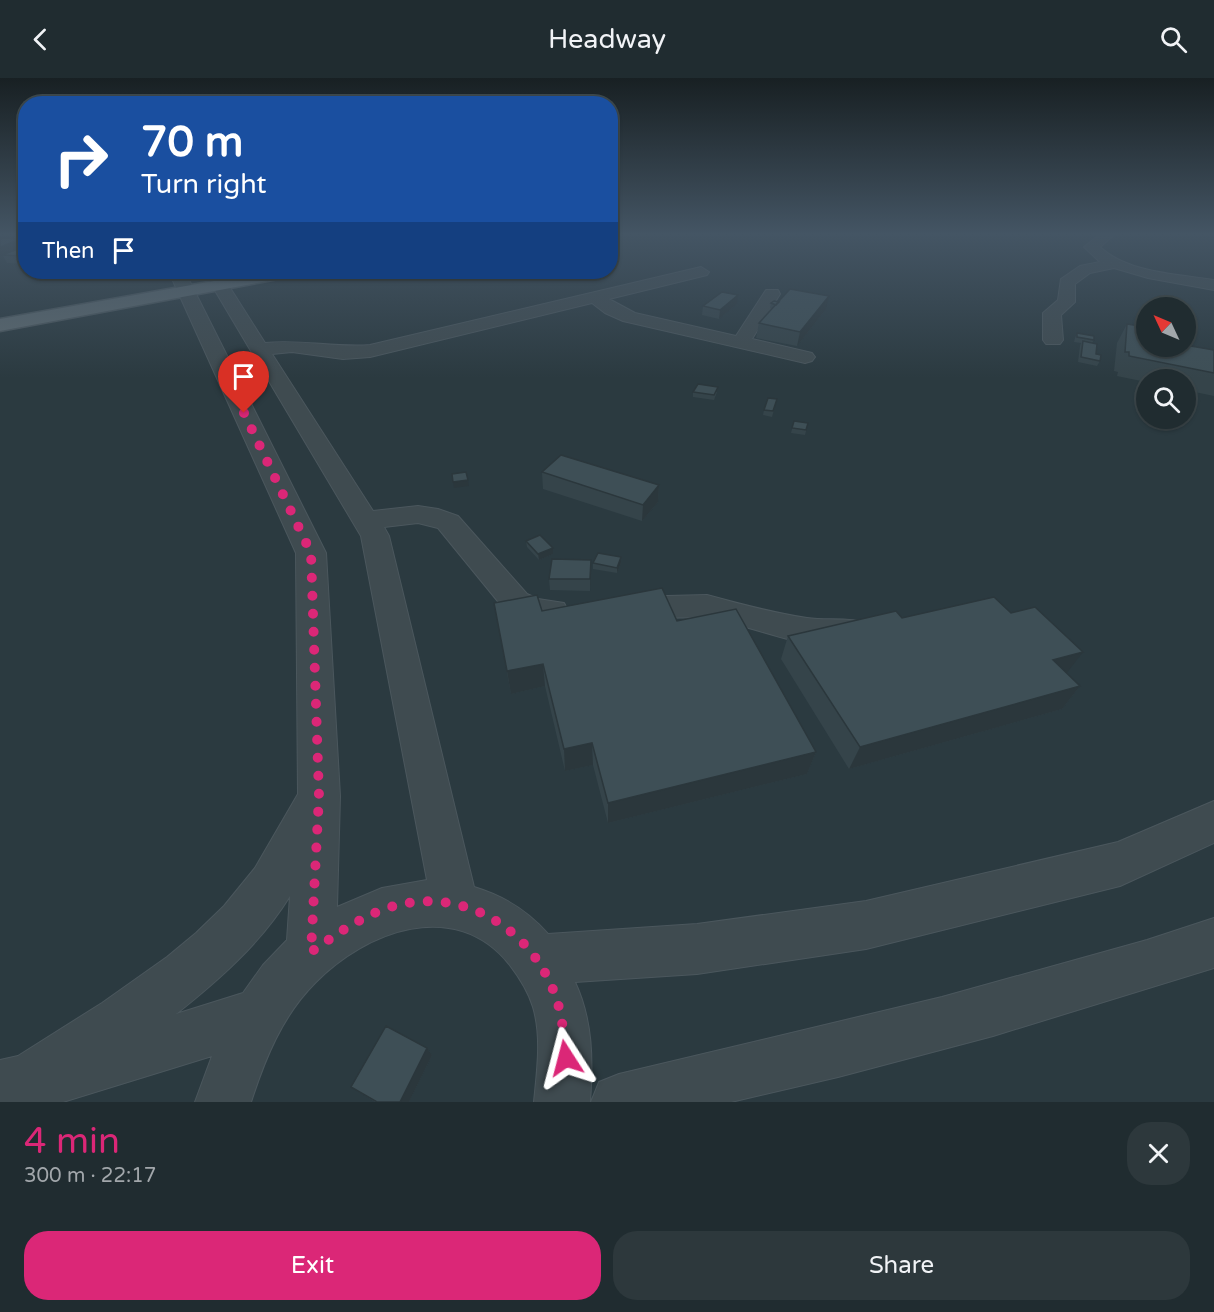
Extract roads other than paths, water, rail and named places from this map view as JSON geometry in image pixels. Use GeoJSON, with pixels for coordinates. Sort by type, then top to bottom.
{"type":"FeatureCollection","features":[{"type":"Feature","properties":{"kind":"main road"},"geometry":{"type":"LineString","coordinates":[[0,325],[138,299],[173,283]]}},
{"type":"Feature","properties":{"kind":"street"},"geometry":{"type":"LineString","coordinates":[[183,283],[311,553],[319,796],[311,952]]}},
{"type":"Feature","properties":{"kind":"street"},"geometry":{"type":"LineString","coordinates":[[220,283],[375,536],[455,904]]}},
{"type":"Feature","properties":{"kind":"street"},"geometry":{"type":"LineString","coordinates":[[261,349],[292,346],[343,353],[370,351],[655,283]]}},
{"type":"Feature","properties":{"kind":"street"},"geometry":{"type":"LineString","coordinates":[[1053,340],[1052,313],[1066,302],[1067,283]]}},
{"type":"Feature","properties":{"kind":"street"},"geometry":{"type":"LineString","coordinates":[[741,342],[772,294]]}},
{"type":"Feature","properties":{"kind":"street"},"geometry":{"type":"LineString","coordinates":[[595,297],[611,309],[629,317],[806,357]]}},
{"type":"Feature","properties":{"kind":"street"},"geometry":{"type":"LineString","coordinates":[[365,521],[417,514],[441,518],[448,522],[516,602],[534,610],[707,607],[789,628],[823,633],[859,632],[882,628]]}},
{"type":"Feature","properties":{"kind":"street"},"geometry":{"type":"LineString","coordinates":[[12,1086],[120,1023],[223,940],[245,918],[273,882],[292,852],[319,796]]}},
{"type":"Feature","properties":{"kind":"street"},"geometry":{"type":"LineString","coordinates":[[538,960],[697,949],[866,925],[1120,864],[1214,821]]}},
{"type":"Feature","properties":{"kind":"street"},"geometry":{"type":"LineString","coordinates":[[223,1102],[238,1056],[259,1014],[284,980],[311,952],[347,926],[384,909],[420,902],[455,904],[487,914],[515,933],[538,960],[558,1003],[566,1058],[562,1102]]}},
{"type":"Feature","properties":{"kind":"street"},"geometry":{"type":"LineString","coordinates":[[619,1102],[674,1086],[787,1062],[1044,996],[1198,950],[1214,943]]}},
{"type":"Feature","properties":{"kind":"street"},"geometry":{"type":"LineString","coordinates":[[12,1086],[146,1050],[259,1014]]}}]}
